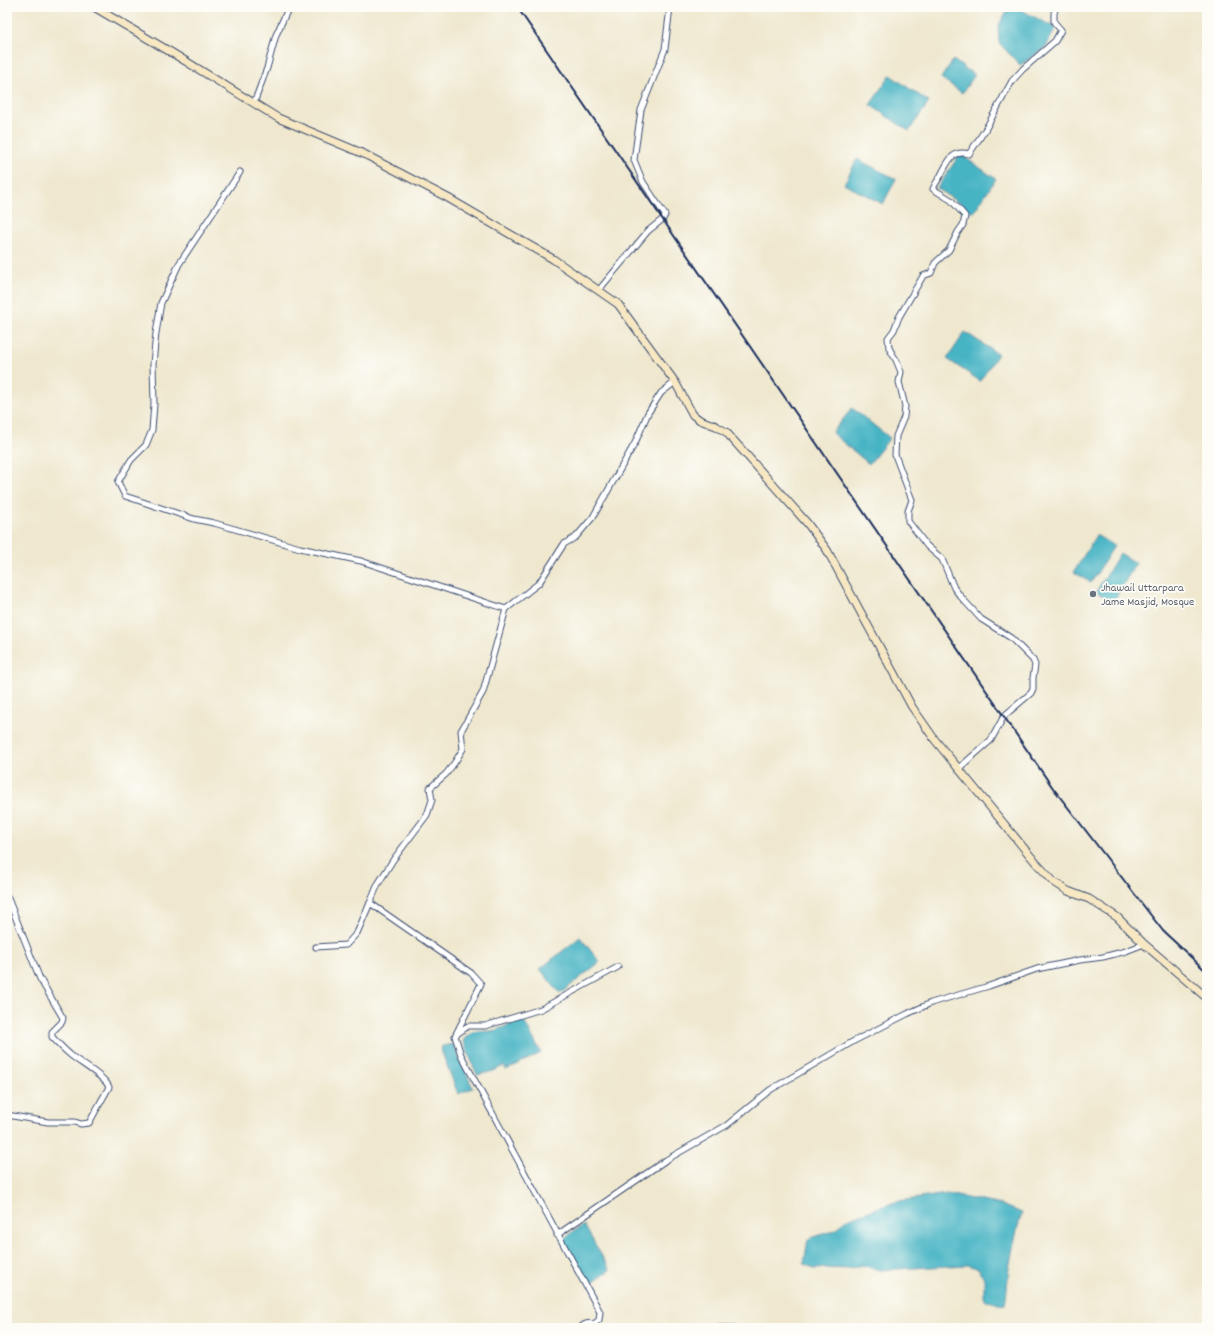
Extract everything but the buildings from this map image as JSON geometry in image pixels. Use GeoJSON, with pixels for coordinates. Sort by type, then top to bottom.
{"type":"FeatureCollection","features":[{"type":"Feature","properties":{"kind":"main road"},"geometry":{"type":"LineString","coordinates":[[94,7],[278,118],[364,154],[448,198],[553,259],[618,304],[675,382],[693,414],[700,420],[716,426],[726,432],[807,523],[828,550],[912,707],[958,769],[1037,864],[1054,882],[1068,891],[1089,899],[1117,917],[1144,944],[1207,998]]}},
{"type":"Feature","properties":{"kind":"street"},"geometry":{"type":"LineString","coordinates":[[254,103],[267,68],[276,35],[288,9],[286,7]]}},
{"type":"Feature","properties":{"kind":"street"},"geometry":{"type":"LineString","coordinates":[[598,291],[648,231],[663,219],[664,215],[644,182],[634,160],[641,110],[665,49],[670,7]]}},
{"type":"Feature","properties":{"kind":"street"},"geometry":{"type":"LineString","coordinates":[[958,769],[991,740],[1004,716],[1031,693],[1033,689],[1035,665],[1033,660],[1011,638],[981,619],[956,592],[942,559],[927,546],[908,521],[908,511],[912,500],[895,455],[896,436],[904,417],[905,406],[899,382],[901,372],[889,348],[888,338],[924,276],[931,273],[935,263],[949,250],[963,225],[965,216],[951,200],[933,189],[936,182],[948,160],[957,153],[970,154],[1012,81],[1023,69],[1055,41],[1061,30],[1054,22],[1056,7]]}},
{"type":"Feature","properties":{"kind":"street"},"geometry":{"type":"LineString","coordinates":[[240,172],[178,264],[161,303],[153,364],[152,430],[146,445],[131,460],[118,482],[125,496],[194,519],[221,525],[300,548],[361,561],[506,608]]}},
{"type":"Feature","properties":{"kind":"street"},"geometry":{"type":"LineString","coordinates":[[316,947],[346,945],[357,933],[378,884],[393,860],[427,815],[432,800],[430,788],[446,774],[463,749],[461,731],[483,692],[506,608],[539,583],[564,544],[576,537],[593,517],[632,448],[648,413],[661,393],[675,382]]}},
{"type":"Feature","properties":{"kind":"street"},"geometry":{"type":"LineString","coordinates":[[7,896],[40,979],[64,1018],[52,1032],[52,1037],[72,1056],[109,1085],[109,1087],[89,1123],[87,1124],[48,1122],[7,1115]]}},
{"type":"Feature","properties":{"kind":"street"},"geometry":{"type":"LineString","coordinates":[[370,903],[471,973],[481,984],[455,1036],[461,1055],[600,1312],[598,1328]]}},
{"type":"Feature","properties":{"kind":"street"},"geometry":{"type":"LineString","coordinates":[[557,1235],[666,1160],[727,1125],[770,1090],[854,1041],[907,1014],[930,1003],[989,986],[1037,969],[1103,957],[1126,951],[1144,944]]}},
{"type":"Feature","properties":{"kind":"street"},"geometry":{"type":"LineString","coordinates":[[455,1036],[468,1026],[485,1026],[541,1009],[618,967]]}},
{"type":"Feature","properties":{"kind":"street"},"geometry":{"type":"LineString","coordinates":[[580,1328],[583,1324],[594,1324],[599,1320]]}},
{"type":"Feature","properties":{"kind":"street"},"geometry":{"type":"LineString","coordinates":[[718,1328],[734,1328]]}},
{"type":"Feature","properties":{"kind":"water"},"geometry":{"type":"Polygon","coordinates":[[[1015,7],[1056,28],[1046,47],[1020,65],[999,43],[998,27],[1007,11],[1015,7]]]}},
{"type":"Feature","properties":{"kind":"water"},"geometry":{"type":"Polygon","coordinates":[[[953,60],[975,75],[962,93],[941,78],[953,60]]]}},
{"type":"Feature","properties":{"kind":"water"},"geometry":{"type":"Polygon","coordinates":[[[890,75],[929,102],[909,131],[870,105],[890,75]]]}},
{"type":"Feature","properties":{"kind":"water"},"geometry":{"type":"Polygon","coordinates":[[[960,154],[996,179],[973,213],[937,188],[960,154]]]}},
{"type":"Feature","properties":{"kind":"water"},"geometry":{"type":"Polygon","coordinates":[[[857,159],[896,179],[883,204],[844,184],[857,159]]]}},
{"type":"Feature","properties":{"kind":"water"},"geometry":{"type":"Polygon","coordinates":[[[965,332],[998,354],[980,381],[947,359],[965,332]]]}},
{"type":"Feature","properties":{"kind":"water"},"geometry":{"type":"Polygon","coordinates":[[[852,408],[890,438],[869,464],[832,433],[852,408]]]}},
{"type":"Feature","properties":{"kind":"water"},"geometry":{"type":"Polygon","coordinates":[[[1096,535],[1114,546],[1091,583],[1074,572],[1096,535]]]}},
{"type":"Feature","properties":{"kind":"water"},"geometry":{"type":"Polygon","coordinates":[[[1120,553],[1136,563],[1113,602],[1096,592],[1120,553]]]}},
{"type":"Feature","properties":{"kind":"water"},"geometry":{"type":"Polygon","coordinates":[[[580,937],[600,962],[560,994],[540,969],[580,937]]]}},
{"type":"Feature","properties":{"kind":"water"},"geometry":{"type":"Polygon","coordinates":[[[523,1019],[541,1053],[506,1070],[504,1066],[490,1072],[477,1075],[463,1040],[468,1035],[476,1031],[496,1030],[523,1019]]]}},
{"type":"Feature","properties":{"kind":"water"},"geometry":{"type":"Polygon","coordinates":[[[453,1044],[473,1088],[458,1094],[441,1050],[442,1046],[453,1044]]]}},
{"type":"Feature","properties":{"kind":"water"},"geometry":{"type":"Polygon","coordinates":[[[947,1194],[1002,1205],[1022,1213],[1009,1268],[1005,1304],[986,1301],[984,1296],[984,1279],[979,1269],[967,1265],[879,1270],[861,1265],[848,1269],[814,1269],[804,1263],[808,1239],[835,1230],[847,1219],[899,1201],[947,1194]]]}},
{"type":"Feature","properties":{"kind":"water"},"geometry":{"type":"Polygon","coordinates":[[[584,1225],[610,1270],[591,1283],[582,1274],[563,1241],[569,1234],[584,1225]]]}},
{"type":"Feature","properties":{"kind":"railway"},"geometry":{"type":"LineString","coordinates":[[517,7],[1053,788],[1163,931],[1207,972]]}},
{"type":"Feature","properties":{"kind":"place","name":"Jhawail Uttarpara Jame Masjid, Mosque"},"geometry":{"type":"Point","coordinates":[1093,594]}}]}
